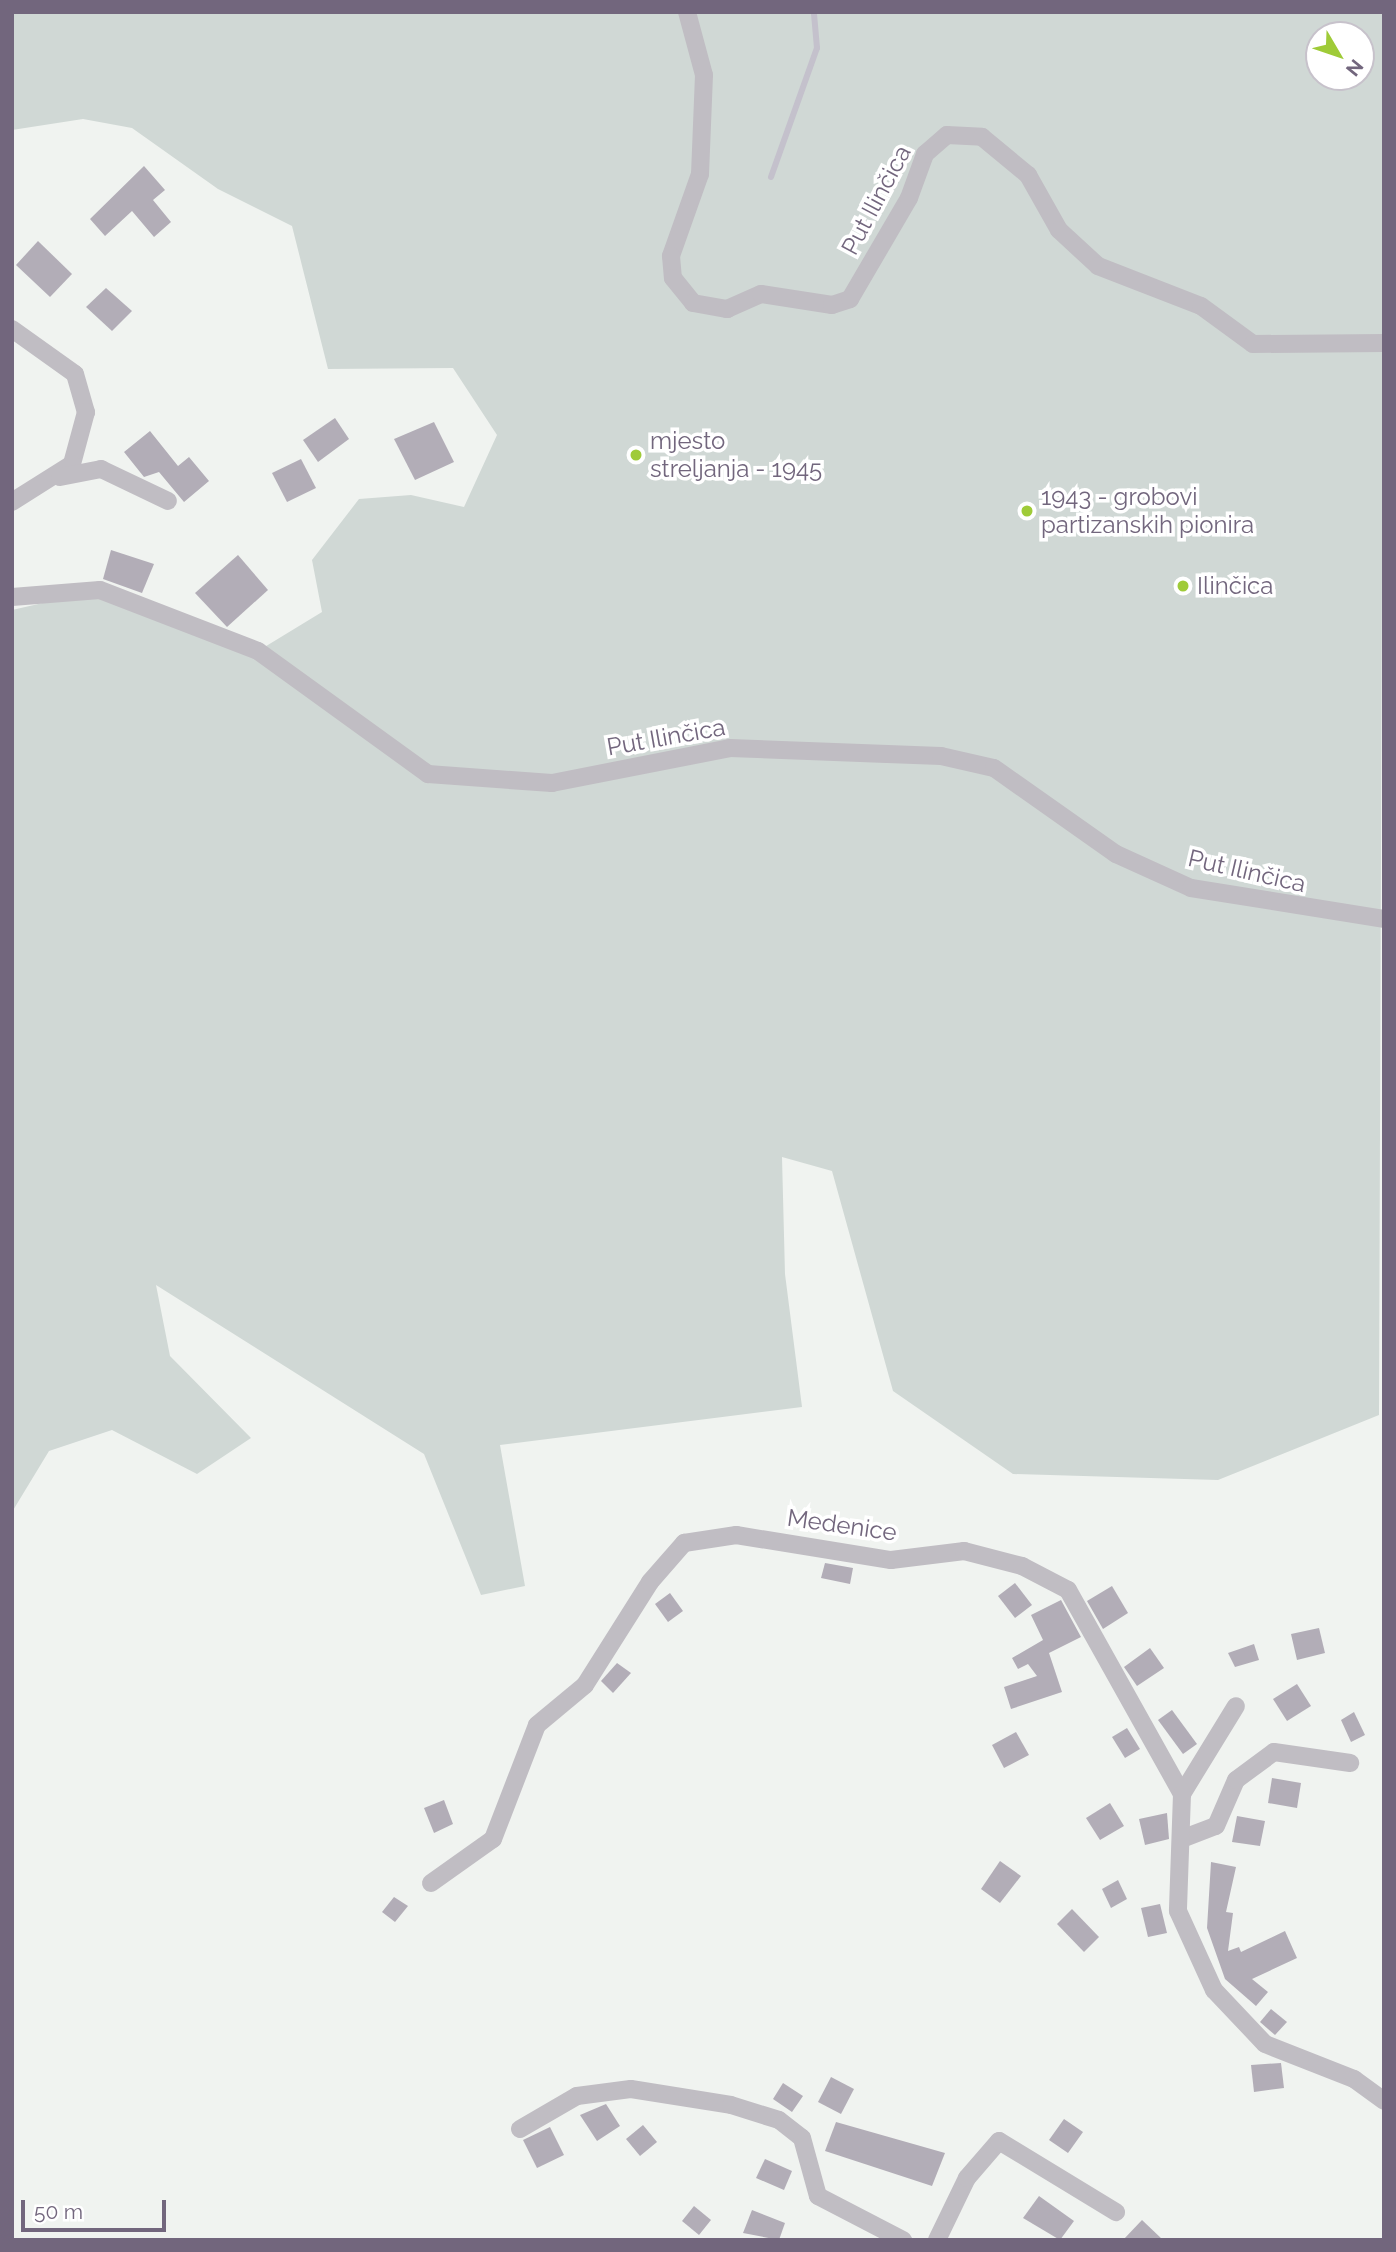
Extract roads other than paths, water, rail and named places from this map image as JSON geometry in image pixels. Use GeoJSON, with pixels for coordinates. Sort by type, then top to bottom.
{"type":"FeatureCollection","features":[{"type":"Feature","properties":{"kind":"street","name":"Put Ilinčica"},"geometry":{"type":"LineString","coordinates":[[687,12],[704,75],[700,174],[671,256],[673,278],[693,303],[727,309],[761,294],[832,305],[850,299],[909,198],[925,155],[947,135],[982,136],[1028,175],[1059,230],[1098,266],[1200,306],[1253,344],[1384,343]]}},
{"type":"Feature","properties":{"kind":"street"},"geometry":{"type":"LineString","coordinates":[[12,329],[47,350],[85,391],[84,434],[72,464],[12,502]]}},
{"type":"Feature","properties":{"kind":"street"},"geometry":{"type":"LineString","coordinates":[[53,478],[101,469],[168,501]]}},
{"type":"Feature","properties":{"kind":"street","name":"Put Ilinčica"},"geometry":{"type":"LineString","coordinates":[[12,597],[100,590],[258,651],[428,774],[552,783],[730,748],[941,756],[994,768],[1116,854],[1191,888],[1384,919]]}},
{"type":"Feature","properties":{"kind":"street","name":"Medenice"},"geometry":{"type":"LineString","coordinates":[[431,1883],[493,1839],[537,1725],[585,1685],[650,1582],[684,1543],[736,1535],[891,1560],[964,1551],[1022,1566],[1068,1590],[1182,1794],[1184,1838],[1178,1911],[1190,1950],[1214,1990],[1265,2044],[1354,2080],[1384,2101]]}},
{"type":"Feature","properties":{"kind":"street"},"geometry":{"type":"LineString","coordinates":[[1182,1794],[1237,1706]]}},
{"type":"Feature","properties":{"kind":"street"},"geometry":{"type":"LineString","coordinates":[[1184,1838],[1216,1826],[1236,1780],[1274,1752],[1350,1763]]}},
{"type":"Feature","properties":{"kind":"street"},"geometry":{"type":"LineString","coordinates":[[520,2129],[577,2095],[631,2089],[732,2105],[779,2120],[802,2138],[818,2196],[904,2240]]}},
{"type":"Feature","properties":{"kind":"street"},"geometry":{"type":"LineString","coordinates":[[937,2240],[967,2178],[999,2141],[1116,2212]]}},
{"type":"Feature","properties":{"kind":"waterway"},"geometry":{"type":"LineString","coordinates":[[771,177],[817,48],[814,12]]}},
{"type":"Feature","properties":{"kind":"place","name":"mjesto streljanja - 1945"},"geometry":{"type":"Point","coordinates":[636,455]}},
{"type":"Feature","properties":{"kind":"place","name":"1943 - grobovi partizanskih pionira"},"geometry":{"type":"Point","coordinates":[1027,511]}},
{"type":"Feature","properties":{"kind":"place","name":"Ilinčica"},"geometry":{"type":"Point","coordinates":[1183,586]}}]}
